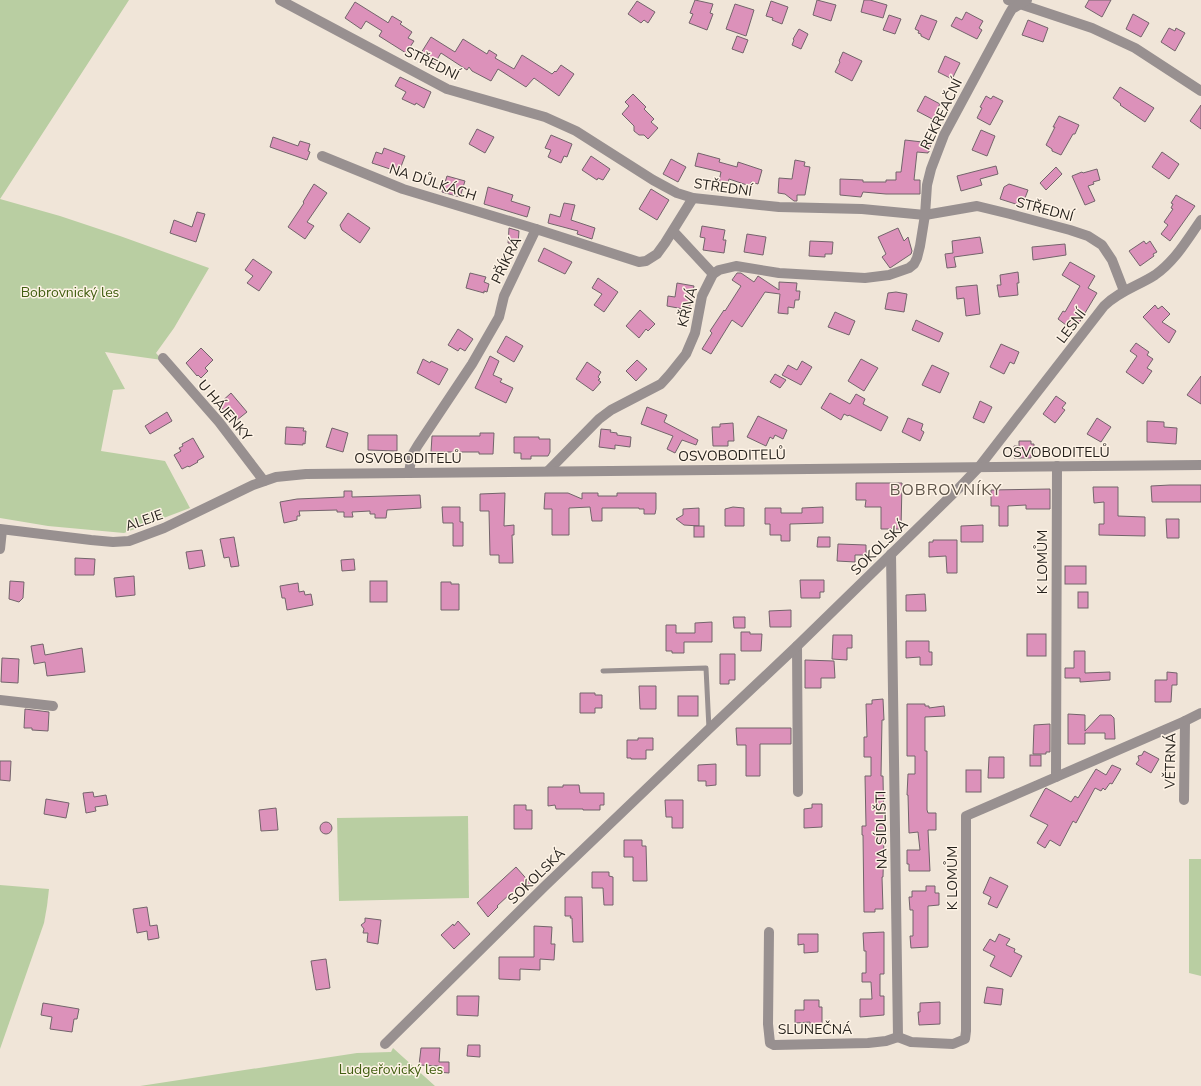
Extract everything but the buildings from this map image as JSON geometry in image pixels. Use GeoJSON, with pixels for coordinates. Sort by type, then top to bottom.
{"type":"FeatureCollection","features":[{"type":"Feature","properties":{"kind":"street","name":"STŘEDNÍ"},"geometry":{"type":"LineString","coordinates":[[280,0],[447,89],[545,117],[576,131],[677,193],[693,198],[780,207],[862,209],[925,215],[976,206],[1088,236],[1102,245],[1124,291]]}},
{"type":"Feature","properties":{"kind":"street"},"geometry":{"type":"LineString","coordinates":[[1008,0],[1024,2],[1092,28],[1135,48],[1201,91]]}},
{"type":"Feature","properties":{"kind":"street","name":"REKREAČNÍ"},"geometry":{"type":"LineString","coordinates":[[900,271],[911,266],[917,258],[925,215],[927,185],[931,169],[944,134],[1009,14],[1012,10],[1024,2]]}},
{"type":"Feature","properties":{"kind":"street","name":"NA DŮLKÁCH"},"geometry":{"type":"LineString","coordinates":[[322,156],[403,189],[536,229]]}},
{"type":"Feature","properties":{"kind":"street","name":"PŘÍKRÁ"},"geometry":{"type":"LineString","coordinates":[[409,472],[412,455],[472,364],[498,317],[504,296],[536,229],[639,262],[646,261],[657,254],[693,198]]}},
{"type":"Feature","properties":{"kind":"street","name":"LESNÍ"},"geometry":{"type":"LineString","coordinates":[[979,467],[1111,298],[1153,276],[1166,266],[1178,254],[1201,220]]}},
{"type":"Feature","properties":{"kind":"street"},"geometry":{"type":"LineString","coordinates":[[673,231],[713,274]]}},
{"type":"Feature","properties":{"kind":"street","name":"KŘIVÁ"},"geometry":{"type":"LineString","coordinates":[[548,471],[599,419],[612,410],[661,384],[670,374],[686,354],[695,333],[702,296],[713,274],[719,270],[736,266],[779,273],[866,278],[900,271]]}},
{"type":"Feature","properties":{"kind":"street","name":"U HÁJENKY"},"geometry":{"type":"LineString","coordinates":[[163,358],[219,422],[264,481]]}},
{"type":"Feature","properties":{"kind":"street","name":"OSVOBODITELŮ"},"geometry":{"type":"LineString","coordinates":[[264,481],[276,477],[306,474],[409,472],[1201,465]]}},
{"type":"Feature","properties":{"kind":"street","name":"K LOMŮM"},"geometry":{"type":"LineString","coordinates":[[1056,777],[1057,466]]}},
{"type":"Feature","properties":{"kind":"street","name":"SOKOLSKÁ"},"geometry":{"type":"LineString","coordinates":[[385,1044],[540,891],[892,554],[979,467]]}},
{"type":"Feature","properties":{"kind":"street","name":"ALEJE"},"geometry":{"type":"LineString","coordinates":[[1,529],[98,541],[129,541],[164,528],[264,481]]}},
{"type":"Feature","properties":{"kind":"street"},"geometry":{"type":"LineString","coordinates":[[0,549],[1,529]]}},
{"type":"Feature","properties":{"kind":"street","name":"NA SÍDLIŠTI"},"geometry":{"type":"LineString","coordinates":[[892,554],[898,1037]]}},
{"type":"Feature","properties":{"kind":"street"},"geometry":{"type":"LineString","coordinates":[[797,646],[798,792]]}},
{"type":"Feature","properties":{"kind":"street"},"geometry":{"type":"LineString","coordinates":[[0,700],[52,706]]}},
{"type":"Feature","properties":{"kind":"street","name":"K LOMŮM"},"geometry":{"type":"LineString","coordinates":[[898,1037],[911,1042],[953,1044],[965,1039],[966,816],[1201,713]]}},
{"type":"Feature","properties":{"kind":"street","name":"VĚTRNÁ"},"geometry":{"type":"LineString","coordinates":[[1184,800],[1185,721]]}},
{"type":"Feature","properties":{"kind":"street","name":"SLUNEČNÁ"},"geometry":{"type":"LineString","coordinates":[[769,932],[768,1024],[770,1043],[774,1045],[868,1042],[886,1041],[898,1037]]}},
{"type":"Feature","properties":{"kind":"lane"},"geometry":{"type":"LineString","coordinates":[[603,671],[706,668],[708,729]]}},
{"type":"Feature","properties":{"kind":"green space"},"geometry":{"type":"Polygon","coordinates":[[[0,0],[129,0],[0,199],[0,0]]]}},
{"type":"Feature","properties":{"kind":"green space","name":"Bobrovnický les"},"geometry":{"type":"Polygon","coordinates":[[[0,199],[60,216],[209,268],[174,328],[156,353],[162,360],[105,352],[125,389],[113,390],[101,451],[165,461],[190,508],[124,533],[48,526],[0,518],[0,199]]]}},
{"type":"Feature","properties":{"kind":"green space"},"geometry":{"type":"Polygon","coordinates":[[[468,816],[469,898],[339,901],[337,818],[468,816]]]}},
{"type":"Feature","properties":{"kind":"green space"},"geometry":{"type":"Polygon","coordinates":[[[1189,859],[1201,859],[1201,976],[1189,973],[1189,859]]]}},
{"type":"Feature","properties":{"kind":"green space"},"geometry":{"type":"Polygon","coordinates":[[[0,885],[49,889],[44,923],[0,1049],[0,885]]]}},
{"type":"Feature","properties":{"kind":"green space","name":"Ludgeřovický les"},"geometry":{"type":"Polygon","coordinates":[[[393,1048],[435,1086],[140,1086],[357,1053],[391,1052],[393,1048]]]}},
{"type":"Feature","properties":{"kind":"district","name":"BOBROVNÍKY"},"geometry":{"type":"Point","coordinates":[946,489]}}]}
